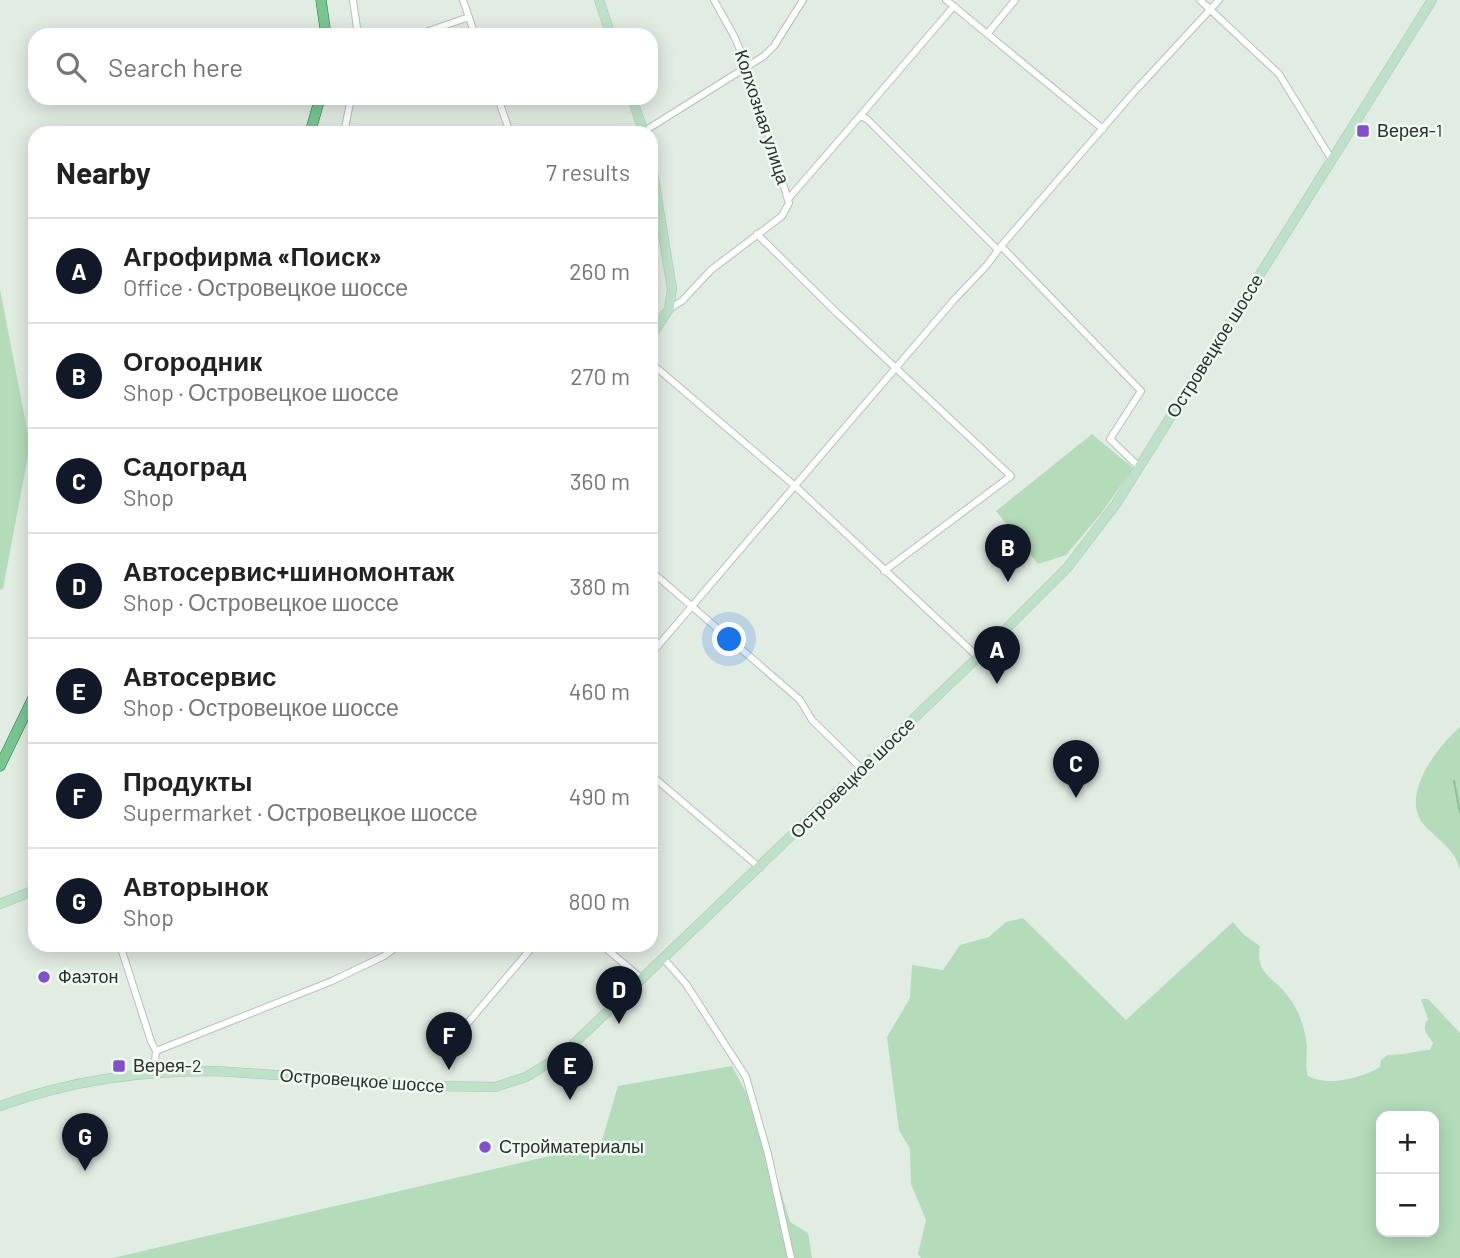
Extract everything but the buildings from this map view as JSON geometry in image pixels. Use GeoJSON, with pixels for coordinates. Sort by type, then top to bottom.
{"type":"FeatureCollection","features":[{"type":"Feature","properties":{"kind":"main road"},"geometry":{"type":"LineString","coordinates":[[321,0],[325,28]]}},
{"type":"Feature","properties":{"kind":"main road"},"geometry":{"type":"LineString","coordinates":[[599,0],[609,28]]}},
{"type":"Feature","properties":{"kind":"main road","name":"Островецкое шоссе"},"geometry":{"type":"LineString","coordinates":[[0,1106],[78,1082],[154,1073],[216,1071],[435,1086],[495,1087],[526,1077],[562,1055],[760,868],[1067,568],[1116,504],[1432,0]]}},
{"type":"Feature","properties":{"kind":"main road"},"geometry":{"type":"LineString","coordinates":[[312,126],[318,105]]}},
{"type":"Feature","properties":{"kind":"main road"},"geometry":{"type":"LineString","coordinates":[[634,105],[642,126]]}},
{"type":"Feature","properties":{"kind":"main road"},"geometry":{"type":"LineString","coordinates":[[658,202],[672,296],[669,309],[658,326]]}},
{"type":"Feature","properties":{"kind":"main road"},"geometry":{"type":"LineString","coordinates":[[0,766],[28,708]]}},
{"type":"Feature","properties":{"kind":"main road"},"geometry":{"type":"LineString","coordinates":[[0,904],[28,893]]}},
{"type":"Feature","properties":{"kind":"street"},"geometry":{"type":"LineString","coordinates":[[353,0],[357,28]]}},
{"type":"Feature","properties":{"kind":"street"},"geometry":{"type":"LineString","coordinates":[[463,0],[473,28]]}},
{"type":"Feature","properties":{"kind":"street","name":"Колхозная улица"},"geometry":{"type":"LineString","coordinates":[[669,309],[682,301],[711,270],[782,216],[789,203],[747,66],[714,0]]}},
{"type":"Feature","properties":{"kind":"street"},"geometry":{"type":"LineString","coordinates":[[655,126],[764,56],[774,46],[803,0]]}},
{"type":"Feature","properties":{"kind":"street"},"geometry":{"type":"LineString","coordinates":[[946,0],[1103,129]]}},
{"type":"Feature","properties":{"kind":"street"},"geometry":{"type":"LineString","coordinates":[[988,33],[1015,0]]}},
{"type":"Feature","properties":{"kind":"street"},"geometry":{"type":"LineString","coordinates":[[1200,0],[1279,74],[1332,160]]}},
{"type":"Feature","properties":{"kind":"street"},"geometry":{"type":"LineString","coordinates":[[658,646],[1103,129],[1219,0]]}},
{"type":"Feature","properties":{"kind":"street"},"geometry":{"type":"LineString","coordinates":[[789,198],[954,6]]}},
{"type":"Feature","properties":{"kind":"street"},"geometry":{"type":"LineString","coordinates":[[438,28],[469,17]]}},
{"type":"Feature","properties":{"kind":"street"},"geometry":{"type":"LineString","coordinates":[[345,126],[350,105]]}},
{"type":"Feature","properties":{"kind":"street"},"geometry":{"type":"LineString","coordinates":[[500,105],[508,126]]}},
{"type":"Feature","properties":{"kind":"street"},"geometry":{"type":"LineString","coordinates":[[860,116],[867,119],[1000,248],[1141,390],[1110,439],[1139,467]]}},
{"type":"Feature","properties":{"kind":"street"},"geometry":{"type":"LineString","coordinates":[[757,234],[1011,476],[884,571]]}},
{"type":"Feature","properties":{"kind":"street"},"geometry":{"type":"LineString","coordinates":[[658,369],[795,486],[978,657]]}},
{"type":"Feature","properties":{"kind":"street"},"geometry":{"type":"LineString","coordinates":[[658,577],[800,700],[812,720],[862,769]]}},
{"type":"Feature","properties":{"kind":"street"},"geometry":{"type":"LineString","coordinates":[[658,781],[760,868]]}},
{"type":"Feature","properties":{"kind":"street"},"geometry":{"type":"LineString","coordinates":[[122,952],[156,1051],[154,1073]]}},
{"type":"Feature","properties":{"kind":"street"},"geometry":{"type":"LineString","coordinates":[[156,1051],[332,981],[389,952]]}},
{"type":"Feature","properties":{"kind":"street"},"geometry":{"type":"LineString","coordinates":[[449,1045],[528,952]]}},
{"type":"Feature","properties":{"kind":"street"},"geometry":{"type":"LineString","coordinates":[[610,952],[642,979]]}},
{"type":"Feature","properties":{"kind":"street"},"geometry":{"type":"LineString","coordinates":[[664,959],[686,984],[746,1077],[768,1154],[791,1258]]}},
{"type":"Feature","properties":{"kind":"green space"},"geometry":{"type":"Polygon","coordinates":[[[0,289],[28,435],[28,456],[3,589],[0,590],[0,289]]]}},
{"type":"Feature","properties":{"kind":"green space"},"geometry":{"type":"Polygon","coordinates":[[[1092,434],[1133,468],[1103,511],[1066,555],[1038,564],[996,511],[1092,434]]]}},
{"type":"Feature","properties":{"kind":"green space"},"geometry":{"type":"Polygon","coordinates":[[[1460,727],[1460,870],[1451,851],[1426,827],[1418,815],[1416,802],[1418,788],[1431,760],[1460,727]]]}},
{"type":"Feature","properties":{"kind":"green space"},"geometry":{"type":"Polygon","coordinates":[[[1023,918],[1126,1020],[1233,922],[1243,934],[1260,946],[1259,956],[1263,969],[1288,996],[1295,1008],[1305,1035],[1308,1076],[1325,1081],[1364,1075],[1380,1067],[1381,1060],[1387,1055],[1430,1050],[1433,1043],[1426,1031],[1428,1019],[1421,999],[1428,999],[1460,1033],[1460,1258],[921,1258],[918,1254],[926,1220],[911,1184],[910,1149],[899,1130],[887,1037],[910,998],[912,965],[943,970],[960,945],[989,937],[1006,922],[1023,918]]]}},
{"type":"Feature","properties":{"kind":"green space"},"geometry":{"type":"Polygon","coordinates":[[[732,1066],[751,1102],[767,1161],[778,1182],[790,1222],[808,1233],[812,1258],[113,1258],[601,1144],[618,1086],[732,1066]]]}},
{"type":"Feature","properties":{"kind":"waterway"},"geometry":{"type":"LineString","coordinates":[[1454,781],[1460,813]]}},
{"type":"Feature","properties":{"kind":"place","name":"Верея-1"},"geometry":{"type":"Point","coordinates":[1363,131]}},
{"type":"Feature","properties":{"kind":"place","name":"Огородник"},"geometry":{"type":"Point","coordinates":[1008,582]}},
{"type":"Feature","properties":{"kind":"place","name":"Агрофирма «Поиск»"},"geometry":{"type":"Point","coordinates":[997,684]}},
{"type":"Feature","properties":{"kind":"place","name":"Садоград"},"geometry":{"type":"Point","coordinates":[1076,798]}},
{"type":"Feature","properties":{"kind":"place","name":"Фаэтон"},"geometry":{"type":"Point","coordinates":[44,977]}},
{"type":"Feature","properties":{"kind":"place","name":"Автосервис+шиномонтаж"},"geometry":{"type":"Point","coordinates":[619,1024]}},
{"type":"Feature","properties":{"kind":"place","name":"Верея-2"},"geometry":{"type":"Point","coordinates":[119,1066]}},
{"type":"Feature","properties":{"kind":"place","name":"Продукты"},"geometry":{"type":"Point","coordinates":[449,1070]}},
{"type":"Feature","properties":{"kind":"place","name":"Автосервис"},"geometry":{"type":"Point","coordinates":[570,1100]}},
{"type":"Feature","properties":{"kind":"place","name":"Стройматериалы"},"geometry":{"type":"Point","coordinates":[485,1147]}},
{"type":"Feature","properties":{"kind":"place","name":"Авторынок"},"geometry":{"type":"Point","coordinates":[85,1171]}}]}
